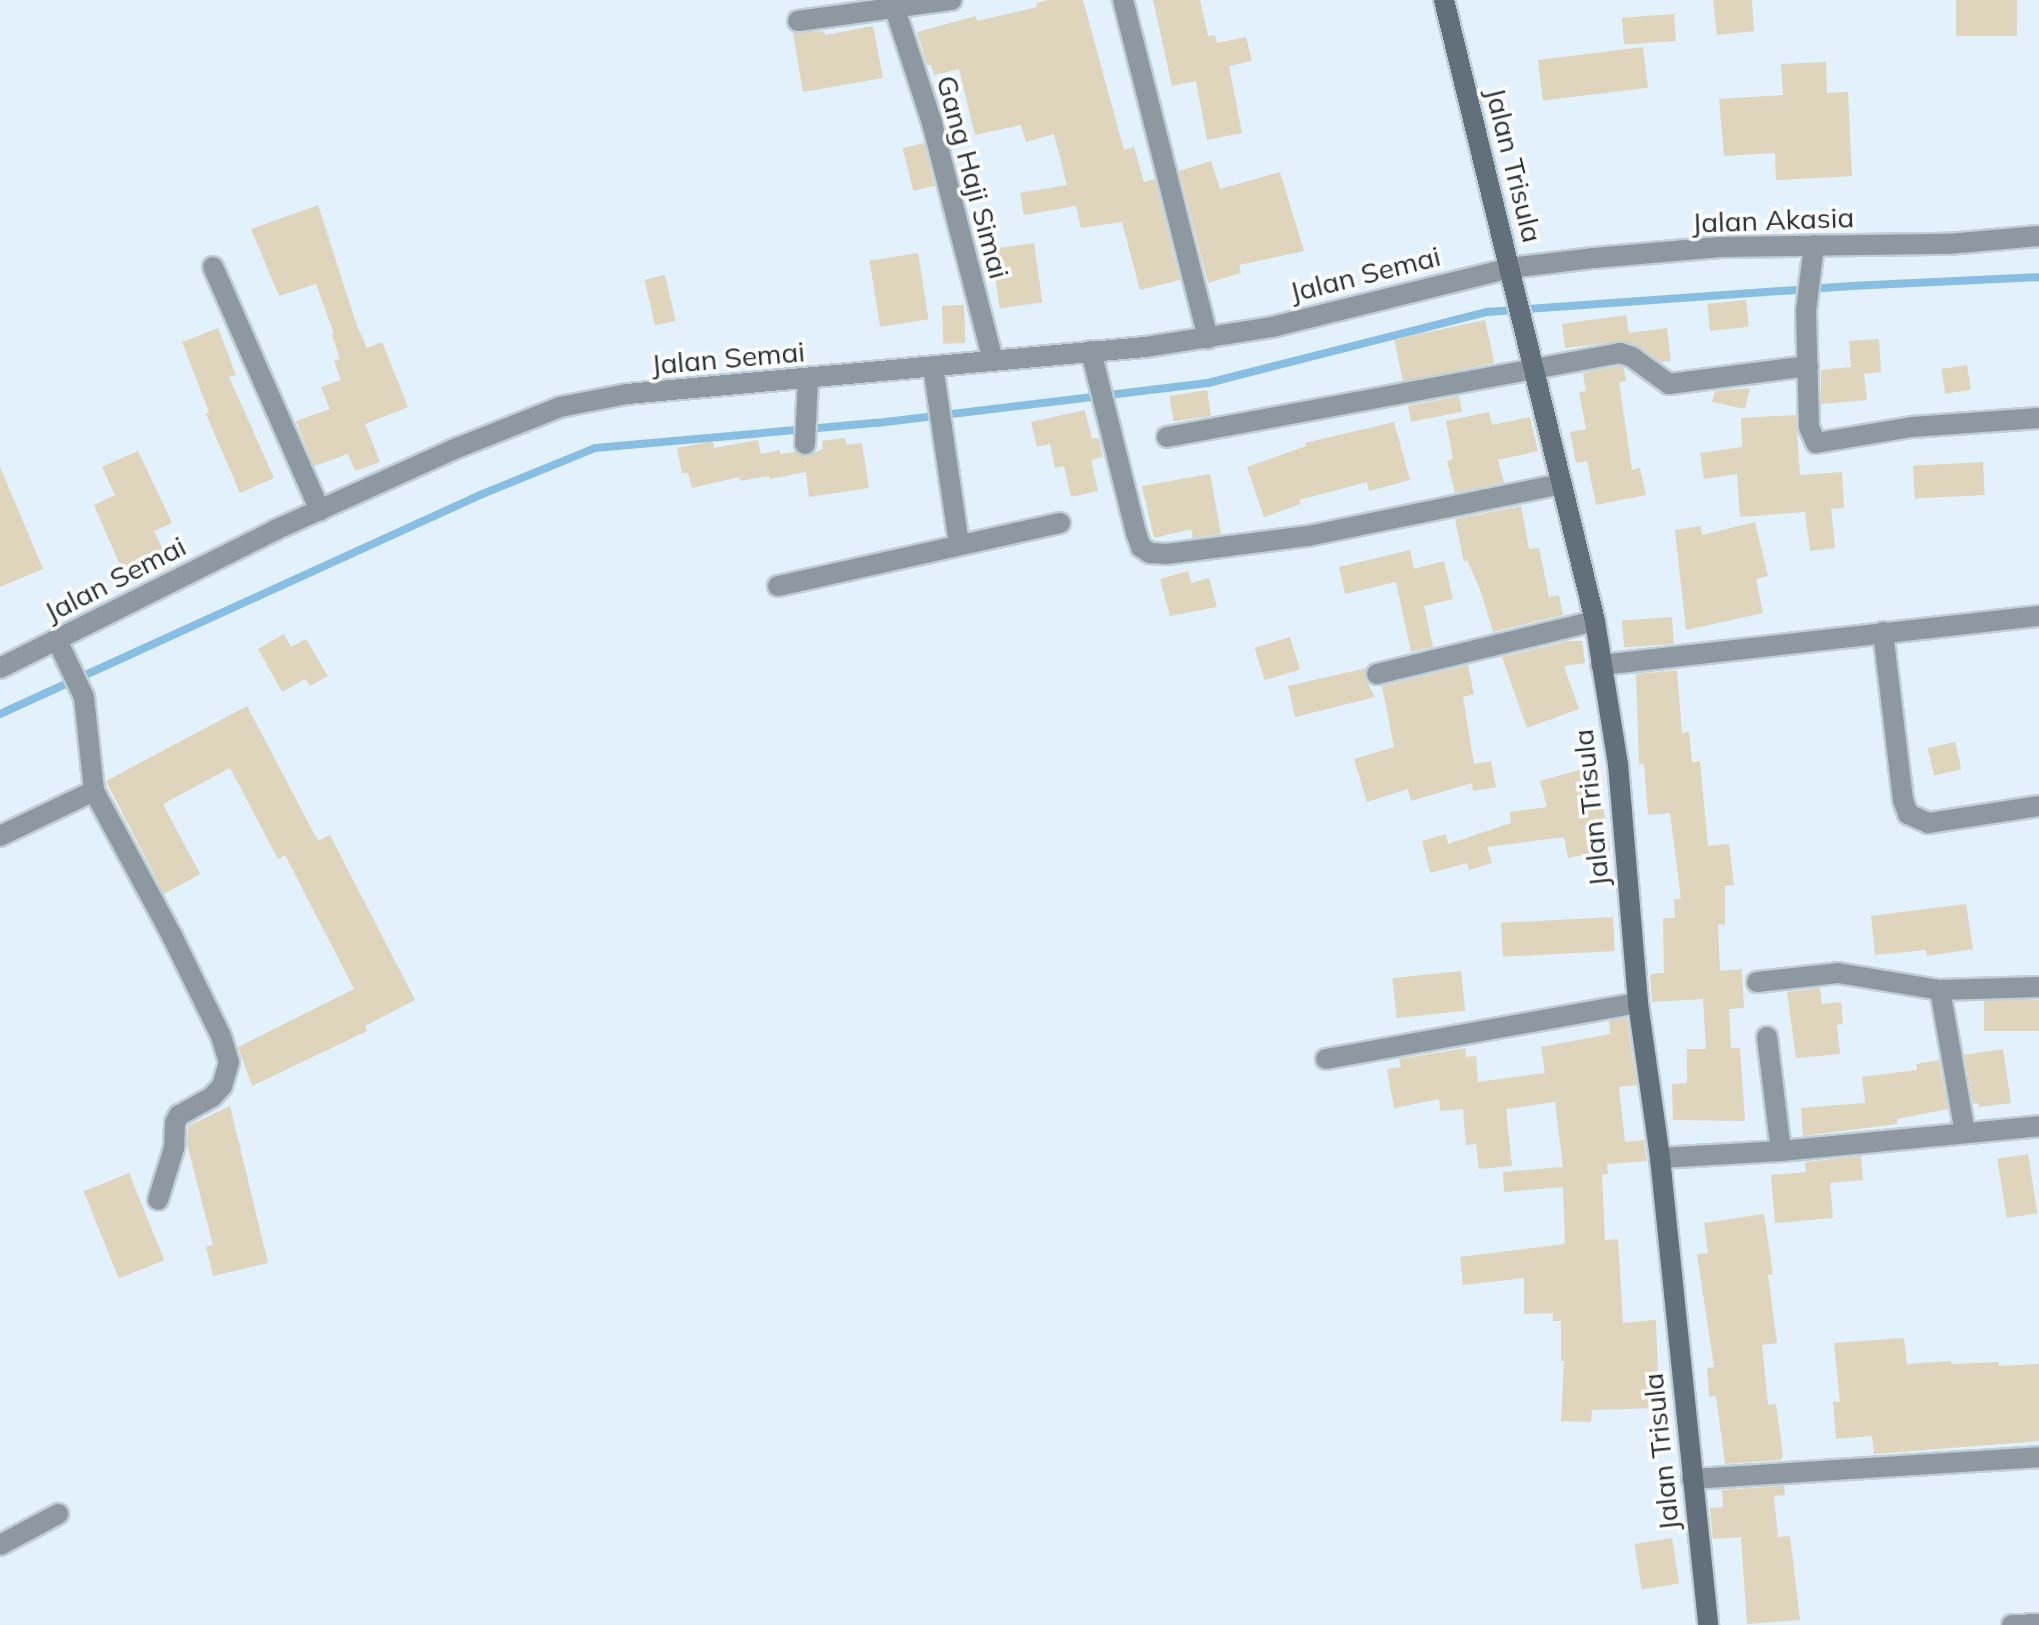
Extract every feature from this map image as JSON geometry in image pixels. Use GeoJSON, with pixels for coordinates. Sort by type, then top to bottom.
{"type":"FeatureCollection","features":[{"type":"Feature","properties":{"kind":"street"},"geometry":{"type":"LineString","coordinates":[[798,21],[952,0]]}},
{"type":"Feature","properties":{"kind":"street"},"geometry":{"type":"LineString","coordinates":[[1123,0],[1208,338]]}},
{"type":"Feature","properties":{"kind":"street","name":"Jalan Trisula"},"geometry":{"type":"LineString","coordinates":[[1444,0],[1595,621],[1618,764],[1638,1003],[1660,1158],[1708,1625]]}},
{"type":"Feature","properties":{"kind":"street","name":"Gang Haji Simai"},"geometry":{"type":"LineString","coordinates":[[895,9],[932,123],[993,360]]}},
{"type":"Feature","properties":{"kind":"street","name":"Jalan Akasia"},"geometry":{"type":"LineString","coordinates":[[1511,274],[1721,247],[1948,244],[2039,236]]}},
{"type":"Feature","properties":{"kind":"street"},"geometry":{"type":"LineString","coordinates":[[1813,248],[1808,297],[1808,366],[1809,427],[1816,443],[1912,427],[2039,418]]}},
{"type":"Feature","properties":{"kind":"street"},"geometry":{"type":"LineString","coordinates":[[213,267],[320,511]]}},
{"type":"Feature","properties":{"kind":"street","name":"Jalan Semai"},"geometry":{"type":"LineString","coordinates":[[0,668],[59,644],[320,511],[457,448],[560,407],[627,394],[808,387],[933,366],[993,360],[1094,361],[1272,327],[1511,274]]}},
{"type":"Feature","properties":{"kind":"street"},"geometry":{"type":"LineString","coordinates":[[1167,437],[1620,353],[1632,357],[1669,384],[1808,366]]}},
{"type":"Feature","properties":{"kind":"street"},"geometry":{"type":"LineString","coordinates":[[1094,361],[1136,533],[1141,547],[1150,553],[1167,554],[1308,536],[1562,484]]}},
{"type":"Feature","properties":{"kind":"street"},"geometry":{"type":"LineString","coordinates":[[933,366],[959,544]]}},
{"type":"Feature","properties":{"kind":"street"},"geometry":{"type":"LineString","coordinates":[[805,444],[808,387]]}},
{"type":"Feature","properties":{"kind":"street"},"geometry":{"type":"LineString","coordinates":[[778,586],[1060,523]]}},
{"type":"Feature","properties":{"kind":"street"},"geometry":{"type":"LineString","coordinates":[[1601,665],[2039,616]]}},
{"type":"Feature","properties":{"kind":"street"},"geometry":{"type":"LineString","coordinates":[[1377,674],[1595,621]]}},
{"type":"Feature","properties":{"kind":"street"},"geometry":{"type":"LineString","coordinates":[[1883,632],[1903,800],[1908,814],[1928,823],[2039,806]]}},
{"type":"Feature","properties":{"kind":"street"},"geometry":{"type":"LineString","coordinates":[[59,644],[84,697],[94,791],[172,936],[221,1036],[229,1062],[222,1086],[212,1097],[179,1115],[175,1123],[174,1148],[158,1200]]}},
{"type":"Feature","properties":{"kind":"street"},"geometry":{"type":"LineString","coordinates":[[0,836],[94,791]]}},
{"type":"Feature","properties":{"kind":"street"},"geometry":{"type":"LineString","coordinates":[[1757,982],[1838,973],[1940,990],[2039,987]]}},
{"type":"Feature","properties":{"kind":"street"},"geometry":{"type":"LineString","coordinates":[[1940,990],[1965,1133]]}},
{"type":"Feature","properties":{"kind":"street"},"geometry":{"type":"LineString","coordinates":[[1326,1059],[1638,1003]]}},
{"type":"Feature","properties":{"kind":"street"},"geometry":{"type":"LineString","coordinates":[[1767,1037],[1781,1151]]}},
{"type":"Feature","properties":{"kind":"street"},"geometry":{"type":"LineString","coordinates":[[1660,1158],[1781,1151],[2039,1126]]}},
{"type":"Feature","properties":{"kind":"street"},"geometry":{"type":"LineString","coordinates":[[1692,1479],[2039,1457]]}},
{"type":"Feature","properties":{"kind":"street"},"geometry":{"type":"LineString","coordinates":[[0,1545],[58,1514]]}},
{"type":"Feature","properties":{"kind":"street"},"geometry":{"type":"LineString","coordinates":[[2012,1625],[2039,1624]]}},
{"type":"Feature","properties":{"kind":"building"},"geometry":{"type":"Polygon","coordinates":[[[1083,0],[1124,150],[1134,147],[1144,182],[1155,179],[1180,280],[1140,290],[1122,222],[1081,228],[1076,206],[1024,215],[1020,193],[1067,185],[1054,134],[1026,142],[1021,125],[975,135],[959,69],[934,75],[931,65],[927,65],[917,32],[976,16],[977,21],[1037,7],[1036,3],[1083,0]]]}},
{"type":"Feature","properties":{"kind":"building"},"geometry":{"type":"Polygon","coordinates":[[[1153,0],[1200,0],[1208,36],[1215,35],[1217,43],[1246,37],[1252,61],[1229,66],[1242,133],[1207,140],[1196,81],[1172,86],[1153,0]]]}},
{"type":"Feature","properties":{"kind":"building"},"geometry":{"type":"Polygon","coordinates":[[[1713,0],[1752,0],[1754,31],[1717,35],[1713,0]]]}},
{"type":"Feature","properties":{"kind":"building"},"geometry":{"type":"Polygon","coordinates":[[[1956,0],[2017,0],[2017,36],[1956,36],[1956,0]]]}},
{"type":"Feature","properties":{"kind":"building"},"geometry":{"type":"Polygon","coordinates":[[[1674,14],[1676,41],[1624,45],[1622,18],[1674,14]]]}},
{"type":"Feature","properties":{"kind":"building"},"geometry":{"type":"Polygon","coordinates":[[[873,26],[883,78],[803,92],[793,33],[824,31],[825,35],[873,26]]]}},
{"type":"Feature","properties":{"kind":"building"},"geometry":{"type":"Polygon","coordinates":[[[1643,47],[1648,88],[1543,101],[1538,60],[1643,47]]]}},
{"type":"Feature","properties":{"kind":"building"},"geometry":{"type":"Polygon","coordinates":[[[1826,62],[1827,93],[1848,92],[1852,176],[1776,180],[1775,153],[1724,156],[1719,99],[1783,95],[1781,64],[1826,62]]]}},
{"type":"Feature","properties":{"kind":"building"},"geometry":{"type":"Polygon","coordinates":[[[924,143],[935,186],[913,191],[903,148],[924,143]]]}},
{"type":"Feature","properties":{"kind":"building"},"geometry":{"type":"Polygon","coordinates":[[[1211,161],[1220,189],[1280,172],[1304,251],[1239,265],[1241,273],[1208,283],[1179,171],[1211,161]]]}},
{"type":"Feature","properties":{"kind":"building"},"geometry":{"type":"Polygon","coordinates":[[[318,205],[357,326],[367,348],[382,342],[408,407],[365,424],[380,462],[355,471],[348,454],[314,466],[296,421],[330,409],[321,387],[341,380],[334,361],[340,359],[334,334],[316,284],[279,296],[251,229],[318,205]]]}},
{"type":"Feature","properties":{"kind":"building"},"geometry":{"type":"Polygon","coordinates":[[[1034,243],[1042,302],[1000,308],[991,249],[1034,243]]]}},
{"type":"Feature","properties":{"kind":"building"},"geometry":{"type":"Polygon","coordinates":[[[918,253],[928,319],[880,327],[870,261],[918,253]]]}},
{"type":"Feature","properties":{"kind":"building"},"geometry":{"type":"Polygon","coordinates":[[[665,275],[676,321],[655,326],[645,280],[665,275]]]}},
{"type":"Feature","properties":{"kind":"building"},"geometry":{"type":"Polygon","coordinates":[[[1746,300],[1749,327],[1710,331],[1707,304],[1746,300]]]}},
{"type":"Feature","properties":{"kind":"building"},"geometry":{"type":"Polygon","coordinates":[[[964,305],[965,343],[943,344],[942,306],[964,305]]]}},
{"type":"Feature","properties":{"kind":"building"},"geometry":{"type":"Polygon","coordinates":[[[1626,315],[1629,333],[1667,328],[1671,361],[1661,362],[1639,346],[1623,341],[1565,348],[1562,324],[1626,315]]]}},
{"type":"Feature","properties":{"kind":"building"},"geometry":{"type":"Polygon","coordinates":[[[1485,320],[1494,363],[1403,382],[1394,339],[1485,320]]]}},
{"type":"Feature","properties":{"kind":"building"},"geometry":{"type":"Polygon","coordinates":[[[218,328],[236,375],[229,377],[274,478],[240,493],[206,414],[209,412],[182,342],[218,328]]]}},
{"type":"Feature","properties":{"kind":"building"},"geometry":{"type":"Polygon","coordinates":[[[1879,339],[1881,372],[1864,374],[1867,400],[1821,404],[1821,370],[1851,367],[1849,341],[1879,339]]]}},
{"type":"Feature","properties":{"kind":"building"},"geometry":{"type":"Polygon","coordinates":[[[1967,365],[1971,390],[1945,394],[1941,369],[1967,365]]]}},
{"type":"Feature","properties":{"kind":"building"},"geometry":{"type":"Polygon","coordinates":[[[1619,366],[1624,368],[1626,381],[1619,382],[1632,470],[1640,468],[1646,495],[1596,505],[1587,461],[1576,463],[1570,432],[1586,429],[1579,392],[1586,391],[1583,373],[1619,366]]]}},
{"type":"Feature","properties":{"kind":"building"},"geometry":{"type":"Polygon","coordinates":[[[1750,388],[1745,409],[1712,402],[1715,391],[1750,388]]]}},
{"type":"Feature","properties":{"kind":"building"},"geometry":{"type":"Polygon","coordinates":[[[1207,390],[1211,416],[1174,422],[1169,396],[1207,390]]]}},
{"type":"Feature","properties":{"kind":"building"},"geometry":{"type":"Polygon","coordinates":[[[1459,396],[1462,412],[1411,422],[1408,406],[1459,396]]]}},
{"type":"Feature","properties":{"kind":"building"},"geometry":{"type":"Polygon","coordinates":[[[1085,410],[1092,439],[1099,438],[1103,457],[1091,460],[1098,491],[1071,497],[1064,466],[1055,468],[1050,444],[1037,447],[1031,422],[1085,410]]]}},
{"type":"Feature","properties":{"kind":"building"},"geometry":{"type":"Polygon","coordinates":[[[1489,412],[1492,425],[1530,417],[1538,451],[1498,460],[1504,483],[1455,493],[1447,461],[1453,459],[1446,421],[1489,412]]]}},
{"type":"Feature","properties":{"kind":"building"},"geometry":{"type":"Polygon","coordinates":[[[1796,415],[1800,475],[1842,472],[1844,508],[1831,509],[1835,548],[1810,551],[1805,512],[1740,517],[1737,474],[1704,479],[1700,453],[1742,447],[1741,418],[1796,415]]]}},
{"type":"Feature","properties":{"kind":"building"},"geometry":{"type":"Polygon","coordinates":[[[1394,422],[1410,480],[1369,491],[1367,482],[1299,500],[1301,504],[1264,517],[1247,467],[1306,446],[1305,443],[1394,422]]]}},
{"type":"Feature","properties":{"kind":"building"},"geometry":{"type":"Polygon","coordinates":[[[845,438],[847,445],[862,443],[869,488],[809,497],[806,472],[770,479],[769,476],[740,481],[739,477],[692,488],[688,473],[682,473],[677,448],[713,441],[714,448],[758,440],[761,454],[780,450],[780,454],[795,452],[805,457],[823,449],[822,441],[845,438]]]}},
{"type":"Feature","properties":{"kind":"building"},"geometry":{"type":"Polygon","coordinates":[[[138,451],[172,523],[154,531],[171,567],[128,584],[94,505],[115,495],[102,467],[138,451]]]}},
{"type":"Feature","properties":{"kind":"building"},"geometry":{"type":"Polygon","coordinates":[[[1983,462],[1985,495],[1915,499],[1913,466],[1983,462]]]}},
{"type":"Feature","properties":{"kind":"building"},"geometry":{"type":"Polygon","coordinates":[[[0,467],[43,569],[0,587],[0,467]]]}},
{"type":"Feature","properties":{"kind":"building"},"geometry":{"type":"Polygon","coordinates":[[[1210,474],[1221,534],[1193,538],[1191,529],[1154,538],[1142,486],[1210,474]]]}},
{"type":"Feature","properties":{"kind":"building"},"geometry":{"type":"Polygon","coordinates":[[[1521,506],[1529,549],[1539,548],[1549,597],[1559,595],[1563,615],[1493,632],[1481,592],[1467,560],[1464,562],[1455,519],[1521,506]]]}},
{"type":"Feature","properties":{"kind":"building"},"geometry":{"type":"Polygon","coordinates":[[[1755,522],[1768,576],[1756,579],[1763,613],[1686,630],[1675,530],[1701,526],[1702,535],[1755,522]]]}},
{"type":"Feature","properties":{"kind":"building"},"geometry":{"type":"Polygon","coordinates":[[[1410,550],[1414,569],[1444,561],[1453,599],[1424,606],[1433,647],[1411,652],[1396,582],[1345,594],[1339,567],[1410,550]]]}},
{"type":"Feature","properties":{"kind":"building"},"geometry":{"type":"Polygon","coordinates":[[[1188,571],[1191,583],[1209,578],[1217,607],[1170,616],[1160,579],[1188,571]]]}},
{"type":"Feature","properties":{"kind":"building"},"geometry":{"type":"Polygon","coordinates":[[[1672,617],[1674,644],[1624,647],[1622,620],[1672,617]]]}},
{"type":"Feature","properties":{"kind":"building"},"geometry":{"type":"Polygon","coordinates":[[[284,634],[291,647],[306,639],[328,676],[310,686],[305,679],[282,692],[258,649],[284,634]]]}},
{"type":"Feature","properties":{"kind":"building"},"geometry":{"type":"Polygon","coordinates":[[[1290,637],[1300,670],[1265,680],[1255,648],[1290,637]]]}},
{"type":"Feature","properties":{"kind":"building"},"geometry":{"type":"Polygon","coordinates":[[[1568,641],[1582,641],[1585,663],[1564,666],[1579,709],[1527,728],[1502,657],[1568,641]]]}},
{"type":"Feature","properties":{"kind":"building"},"geometry":{"type":"Polygon","coordinates":[[[1468,665],[1474,694],[1463,697],[1474,764],[1491,761],[1496,787],[1473,791],[1472,783],[1411,801],[1408,789],[1367,802],[1354,759],[1394,747],[1382,686],[1468,665]]]}},
{"type":"Feature","properties":{"kind":"building"},"geometry":{"type":"Polygon","coordinates":[[[1366,668],[1365,678],[1375,697],[1295,717],[1288,686],[1366,668]]]}},
{"type":"Feature","properties":{"kind":"building"},"geometry":{"type":"Polygon","coordinates":[[[1677,670],[1682,733],[1689,732],[1692,762],[1700,761],[1708,846],[1729,844],[1734,885],[1725,886],[1725,925],[1718,924],[1720,971],[1742,969],[1744,1008],[1729,1009],[1731,1048],[1740,1048],[1745,1121],[1673,1120],[1672,1084],[1687,1083],[1687,1049],[1706,1049],[1703,999],[1652,1002],[1650,974],[1664,973],[1663,918],[1675,918],[1674,899],[1681,899],[1670,813],[1648,815],[1644,764],[1639,764],[1636,674],[1677,670]]]}},
{"type":"Feature","properties":{"kind":"building"},"geometry":{"type":"Polygon","coordinates":[[[247,706],[318,841],[330,835],[415,1000],[365,1026],[367,1031],[252,1086],[238,1047],[354,989],[285,855],[278,859],[230,768],[163,804],[200,874],[164,894],[106,781],[247,706]]]}},
{"type":"Feature","properties":{"kind":"building"},"geometry":{"type":"Polygon","coordinates":[[[1955,742],[1961,769],[1934,776],[1928,748],[1955,742]]]}},
{"type":"Feature","properties":{"kind":"building"},"geometry":{"type":"Polygon","coordinates":[[[1586,768],[1594,795],[1601,793],[1610,850],[1568,858],[1564,837],[1487,847],[1492,863],[1469,870],[1467,863],[1430,873],[1422,841],[1446,834],[1448,844],[1511,823],[1510,812],[1547,807],[1540,781],[1586,768]]]}},
{"type":"Feature","properties":{"kind":"building"},"geometry":{"type":"Polygon","coordinates":[[[1966,904],[1973,949],[1927,956],[1926,950],[1875,955],[1871,916],[1966,904]]]}},
{"type":"Feature","properties":{"kind":"building"},"geometry":{"type":"Polygon","coordinates":[[[1613,917],[1615,951],[1503,957],[1501,923],[1613,917]]]}},
{"type":"Feature","properties":{"kind":"building"},"geometry":{"type":"Polygon","coordinates":[[[1461,971],[1465,1011],[1397,1018],[1392,978],[1461,971]]]}},
{"type":"Feature","properties":{"kind":"building"},"geometry":{"type":"Polygon","coordinates":[[[1820,988],[1822,1004],[1841,1002],[1843,1024],[1837,1025],[1840,1054],[1796,1058],[1787,992],[1820,988]]]}},
{"type":"Feature","properties":{"kind":"building"},"geometry":{"type":"Polygon","coordinates":[[[1984,1000],[2039,1000],[2039,1031],[1984,1031],[1984,1000]]]}},
{"type":"Feature","properties":{"kind":"building"},"geometry":{"type":"Polygon","coordinates":[[[1627,1018],[1637,1085],[1619,1087],[1625,1142],[1644,1140],[1647,1161],[1607,1164],[1608,1174],[1602,1175],[1605,1240],[1618,1239],[1623,1323],[1656,1320],[1659,1408],[1592,1410],[1591,1422],[1561,1421],[1564,1361],[1561,1361],[1561,1321],[1553,1321],[1553,1313],[1524,1314],[1524,1278],[1463,1285],[1460,1257],[1565,1244],[1563,1187],[1504,1192],[1503,1172],[1563,1167],[1555,1102],[1506,1109],[1512,1166],[1479,1169],[1476,1144],[1466,1145],[1463,1109],[1440,1111],[1439,1099],[1394,1108],[1387,1069],[1401,1067],[1399,1059],[1465,1048],[1466,1057],[1476,1056],[1478,1082],[1545,1073],[1541,1047],[1610,1034],[1609,1021],[1627,1018]]]}},
{"type":"Feature","properties":{"kind":"building"},"geometry":{"type":"Polygon","coordinates":[[[2003,1049],[2011,1103],[1979,1107],[1978,1103],[1973,1104],[1964,1055],[2003,1049]]]}},
{"type":"Feature","properties":{"kind":"building"},"geometry":{"type":"Polygon","coordinates":[[[1939,1060],[1948,1109],[1897,1119],[1897,1124],[1803,1136],[1801,1108],[1865,1103],[1862,1077],[1917,1070],[1916,1064],[1939,1060]]]}},
{"type":"Feature","properties":{"kind":"building"},"geometry":{"type":"Polygon","coordinates":[[[230,1106],[268,1263],[213,1276],[206,1247],[213,1245],[187,1144],[188,1126],[230,1106]]]}},
{"type":"Feature","properties":{"kind":"building"},"geometry":{"type":"Polygon","coordinates":[[[2028,1154],[2037,1213],[2007,1218],[1997,1159],[2028,1154]]]}},
{"type":"Feature","properties":{"kind":"building"},"geometry":{"type":"Polygon","coordinates":[[[1861,1156],[1863,1180],[1830,1183],[1833,1218],[1775,1223],[1771,1175],[1806,1172],[1805,1162],[1861,1156]]]}},
{"type":"Feature","properties":{"kind":"building"},"geometry":{"type":"Polygon","coordinates":[[[129,1173],[164,1260],[119,1279],[84,1191],[129,1173]]]}},
{"type":"Feature","properties":{"kind":"building"},"geometry":{"type":"Polygon","coordinates":[[[1764,1214],[1773,1274],[1768,1275],[1777,1343],[1762,1345],[1768,1405],[1776,1404],[1783,1456],[1781,1460],[1725,1464],[1716,1396],[1709,1397],[1707,1368],[1714,1367],[1697,1254],[1708,1253],[1704,1223],[1764,1214]]]}},
{"type":"Feature","properties":{"kind":"building"},"geometry":{"type":"Polygon","coordinates":[[[1904,1338],[1907,1364],[1951,1361],[1951,1364],[1999,1362],[1999,1366],[2039,1364],[2039,1441],[1874,1454],[1872,1436],[1836,1439],[1833,1402],[1840,1402],[1834,1343],[1904,1338]]]}},
{"type":"Feature","properties":{"kind":"building"},"geometry":{"type":"Polygon","coordinates":[[[1784,1486],[1785,1495],[1774,1496],[1778,1537],[1790,1536],[1800,1620],[1747,1624],[1741,1537],[1713,1539],[1710,1508],[1723,1507],[1722,1490],[1784,1486]]]}},
{"type":"Feature","properties":{"kind":"building"},"geometry":{"type":"Polygon","coordinates":[[[1672,1538],[1679,1583],[1642,1589],[1634,1544],[1672,1538]]]}},
{"type":"Feature","properties":{"kind":"waterway"},"geometry":{"type":"LineString","coordinates":[[0,714],[480,495],[595,448],[877,423],[1208,383],[1487,312],[1851,286],[2039,277]]}}]}
